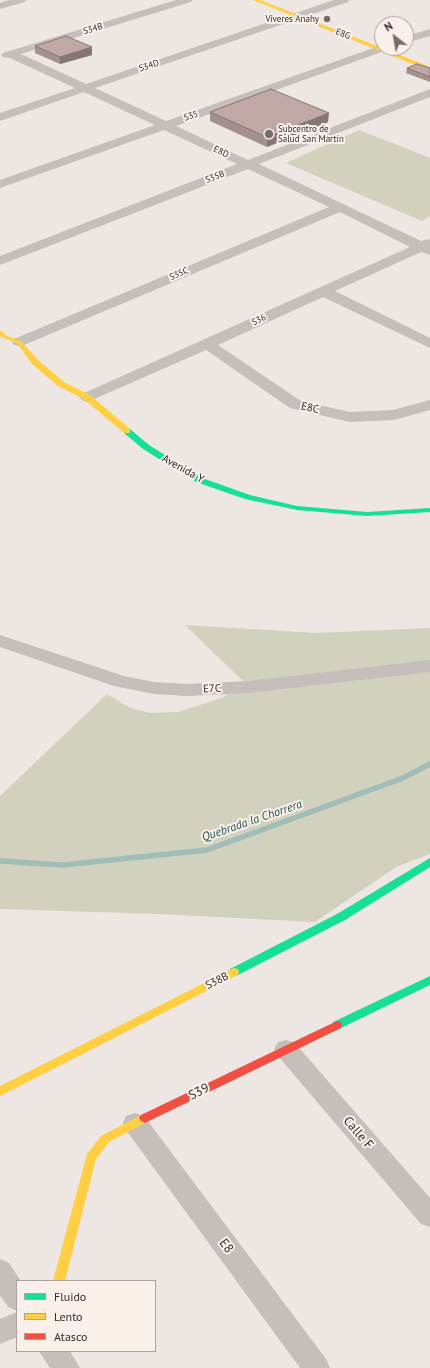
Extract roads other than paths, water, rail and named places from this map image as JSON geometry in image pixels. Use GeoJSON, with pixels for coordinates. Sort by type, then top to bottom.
{"type":"FeatureCollection","features":[{"type":"Feature","properties":{"kind":"street"},"geometry":{"type":"LineString","coordinates":[[0,6],[21,0]]}},
{"type":"Feature","properties":{"kind":"street","name":"S34B"},"geometry":{"type":"LineString","coordinates":[[6,55],[187,0]]}},
{"type":"Feature","properties":{"kind":"street","name":"E8G"},"geometry":{"type":"LineString","coordinates":[[256,0],[374,45]]}},
{"type":"Feature","properties":{"kind":"street","name":"S34D"},"geometry":{"type":"LineString","coordinates":[[0,116],[298,17],[344,0]]}},
{"type":"Feature","properties":{"kind":"street"},"geometry":{"type":"LineString","coordinates":[[414,37],[430,32]]}},
{"type":"Feature","properties":{"kind":"street","name":"S35"},"geometry":{"type":"LineString","coordinates":[[0,184],[374,51]]}},
{"type":"Feature","properties":{"kind":"street","name":"E8D"},"geometry":{"type":"LineString","coordinates":[[6,55],[85,87],[427,247]]}},
{"type":"Feature","properties":{"kind":"street","name":"E8G"},"geometry":{"type":"LineString","coordinates":[[401,56],[430,68]]}},
{"type":"Feature","properties":{"kind":"street","name":"S35B"},"geometry":{"type":"LineString","coordinates":[[0,261],[430,93]]}},
{"type":"Feature","properties":{"kind":"street","name":"S35C"},"geometry":{"type":"LineString","coordinates":[[19,342],[340,207]]}},
{"type":"Feature","properties":{"kind":"street","name":"S36"},"geometry":{"type":"LineString","coordinates":[[87,397],[323,291],[427,247]]}},
{"type":"Feature","properties":{"kind":"street"},"geometry":{"type":"LineString","coordinates":[[323,291],[430,344]]}},
{"type":"Feature","properties":{"kind":"street","name":"Avenida Y"},"geometry":{"type":"LineString","coordinates":[[0,332],[5,337],[19,342],[35,362],[61,384],[87,397],[146,447],[199,480],[248,497],[297,508],[367,514],[430,510]]}},
{"type":"Feature","properties":{"kind":"street","name":"E8C"},"geometry":{"type":"LineString","coordinates":[[207,344],[296,405],[350,416],[394,415],[430,405]]}},
{"type":"Feature","properties":{"kind":"street","name":"E7C"},"geometry":{"type":"LineString","coordinates":[[0,641],[121,682],[154,688],[187,690],[248,687],[430,666]]}},
{"type":"Feature","properties":{"kind":"street","name":"S38B"},"geometry":{"type":"LineString","coordinates":[[0,1092],[341,917],[430,862]]}},
{"type":"Feature","properties":{"kind":"street","name":"S39"},"geometry":{"type":"LineString","coordinates":[[60,1280],[91,1157],[105,1139],[286,1049],[430,980]]}},
{"type":"Feature","properties":{"kind":"street","name":"Calle F"},"geometry":{"type":"LineString","coordinates":[[286,1049],[430,1216]]}},
{"type":"Feature","properties":{"kind":"street","name":"E8"},"geometry":{"type":"LineString","coordinates":[[135,1123],[316,1368]]}},
{"type":"Feature","properties":{"kind":"street"},"geometry":{"type":"LineString","coordinates":[[0,1271],[16,1297]]}},
{"type":"Feature","properties":{"kind":"street"},"geometry":{"type":"LineString","coordinates":[[0,1332],[16,1324]]}},
{"type":"Feature","properties":{"kind":"street"},"geometry":{"type":"LineString","coordinates":[[54,1352],[66,1368]]}},
{"type":"Feature","properties":{"kind":"waterway","name":"Quebrada la Chorrera"},"geometry":{"type":"LineString","coordinates":[[0,861],[63,865],[207,850],[403,778],[430,764]]}},
{"type":"Feature","properties":{"kind":"place","name":"Víveres Anahy"},"geometry":{"type":"Point","coordinates":[327,19]}},
{"type":"Feature","properties":{"kind":"place","name":"Subcentro de Salud San Martín"},"geometry":{"type":"Point","coordinates":[269,134]}}]}
